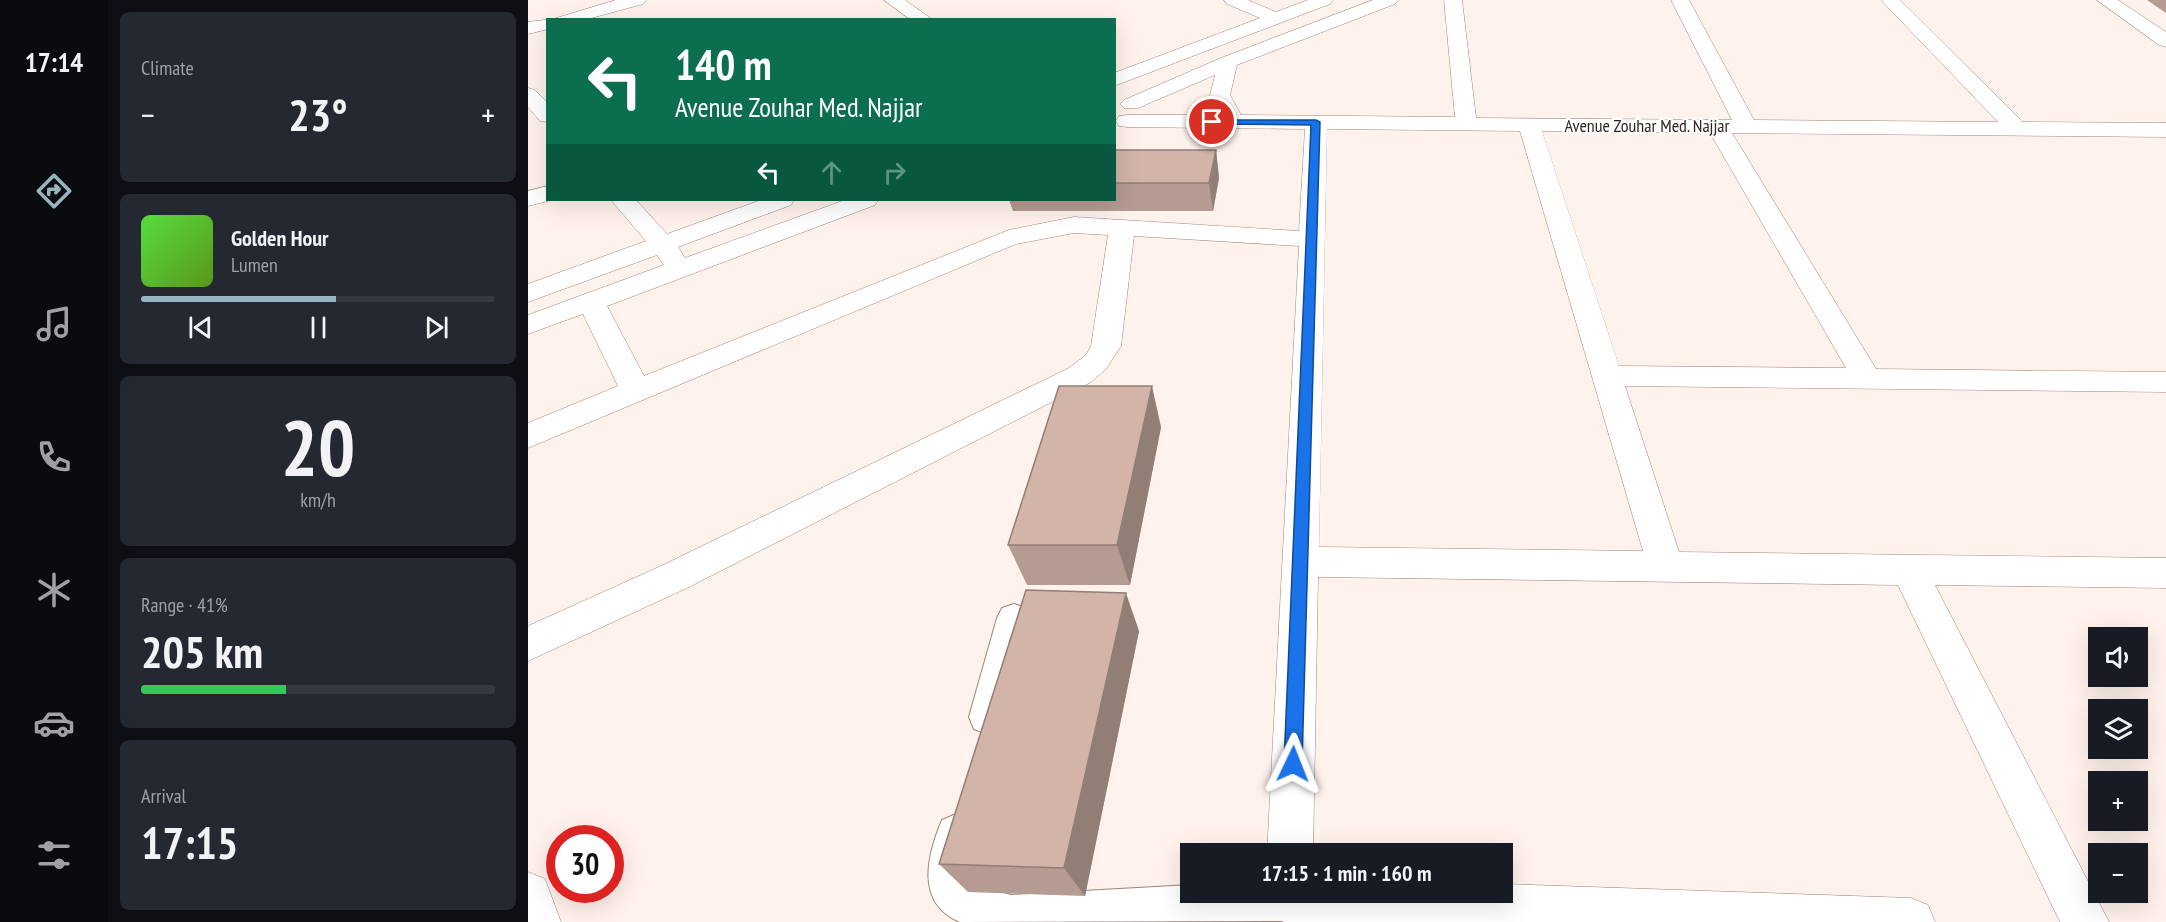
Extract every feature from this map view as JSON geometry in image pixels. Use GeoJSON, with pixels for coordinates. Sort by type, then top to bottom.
{"type":"FeatureCollection","features":[{"type":"Feature","properties":{"kind":"street"},"geometry":{"type":"LineString","coordinates":[[569,18],[637,0]]}},
{"type":"Feature","properties":{"kind":"street"},"geometry":{"type":"LineString","coordinates":[[893,0],[921,18]]}},
{"type":"Feature","properties":{"kind":"street"},"geometry":{"type":"LineString","coordinates":[[1233,0],[1275,18]]}},
{"type":"Feature","properties":{"kind":"street"},"geometry":{"type":"LineString","coordinates":[[1116,79],[1324,0]]}},
{"type":"Feature","properties":{"kind":"street"},"geometry":{"type":"LineString","coordinates":[[1122,112],[1228,62],[1389,0]]}},
{"type":"Feature","properties":{"kind":"street"},"geometry":{"type":"LineString","coordinates":[[1453,0],[1466,123]]}},
{"type":"Feature","properties":{"kind":"street"},"geometry":{"type":"LineString","coordinates":[[1680,0],[1746,126]]}},
{"type":"Feature","properties":{"kind":"street"},"geometry":{"type":"LineString","coordinates":[[1890,0],[2016,128]]}},
{"type":"Feature","properties":{"kind":"street"},"geometry":{"type":"LineString","coordinates":[[2106,0],[2166,41]]}},
{"type":"Feature","properties":{"kind":"street"},"geometry":{"type":"LineString","coordinates":[[528,28],[546,24]]}},
{"type":"Feature","properties":{"kind":"street"},"geometry":{"type":"LineString","coordinates":[[1228,62],[1220,95],[1233,122]]}},
{"type":"Feature","properties":{"kind":"street"},"geometry":{"type":"LineString","coordinates":[[528,94],[546,114]]}},
{"type":"Feature","properties":{"kind":"street","name":"Avenue Zouhar Med. Najjar"},"geometry":{"type":"LineString","coordinates":[[1122,112],[1233,122],[2166,130]]}},
{"type":"Feature","properties":{"kind":"street"},"geometry":{"type":"LineString","coordinates":[[1290,843],[1316,122]]}},
{"type":"Feature","properties":{"kind":"street"},"geometry":{"type":"LineString","coordinates":[[1529,124],[1666,567]]}},
{"type":"Feature","properties":{"kind":"street"},"geometry":{"type":"LineString","coordinates":[[1717,126],[1866,378]]}},
{"type":"Feature","properties":{"kind":"street"},"geometry":{"type":"LineString","coordinates":[[528,199],[546,194]]}},
{"type":"Feature","properties":{"kind":"street"},"geometry":{"type":"LineString","coordinates":[[624,201],[662,243],[678,268]]}},
{"type":"Feature","properties":{"kind":"street"},"geometry":{"type":"LineString","coordinates":[[528,294],[779,201]]}},
{"type":"Feature","properties":{"kind":"street"},"geometry":{"type":"LineString","coordinates":[[528,325],[863,201]]}},
{"type":"Feature","properties":{"kind":"street"},"geometry":{"type":"LineString","coordinates":[[528,436],[1009,238],[1074,225],[1312,239]]}},
{"type":"Feature","properties":{"kind":"street"},"geometry":{"type":"LineString","coordinates":[[528,644],[674,577],[1080,375],[1096,362],[1106,346],[1122,227]]}},
{"type":"Feature","properties":{"kind":"street"},"geometry":{"type":"LineString","coordinates":[[591,302],[636,391]]}},
{"type":"Feature","properties":{"kind":"street"},"geometry":{"type":"LineString","coordinates":[[1607,376],[2166,382]]}},
{"type":"Feature","properties":{"kind":"street"},"geometry":{"type":"LineString","coordinates":[[1300,562],[2166,573]]}},
{"type":"Feature","properties":{"kind":"street"},"geometry":{"type":"LineString","coordinates":[[1909,570],[2085,922]]}},
{"type":"Feature","properties":{"kind":"street"},"geometry":{"type":"LineString","coordinates":[[528,896],[537,922]]}},
{"type":"Feature","properties":{"kind":"street"},"geometry":{"type":"LineString","coordinates":[[1288,905],[1911,922]]}},
{"type":"Feature","properties":{"kind":"lane"},"geometry":{"type":"LineString","coordinates":[[978,751],[1014,618]]}},
{"type":"Feature","properties":{"kind":"lane"},"geometry":{"type":"LineString","coordinates":[[966,795],[948,862],[949,890],[966,904],[1011,916],[1288,905]]}},
{"type":"Feature","properties":{"kind":"building"},"geometry":{"type":"Polygon","coordinates":[[[1116,150],[1216,150],[1209,183],[1116,183],[1116,150]]]}},
{"type":"Feature","properties":{"kind":"building"},"geometry":{"type":"Polygon","coordinates":[[[1059,386],[1152,386],[1117,545],[1008,545],[1059,386]]]}},
{"type":"Feature","properties":{"kind":"building"},"geometry":{"type":"Polygon","coordinates":[[[1026,590],[1126,593],[1064,868],[939,864],[1026,590]]]}},
{"type":"Feature","properties":{"kind":"route"},"geometry":{"type":"LineString","coordinates":[[1212,122],[1316,122],[1293,764]]}}]}
